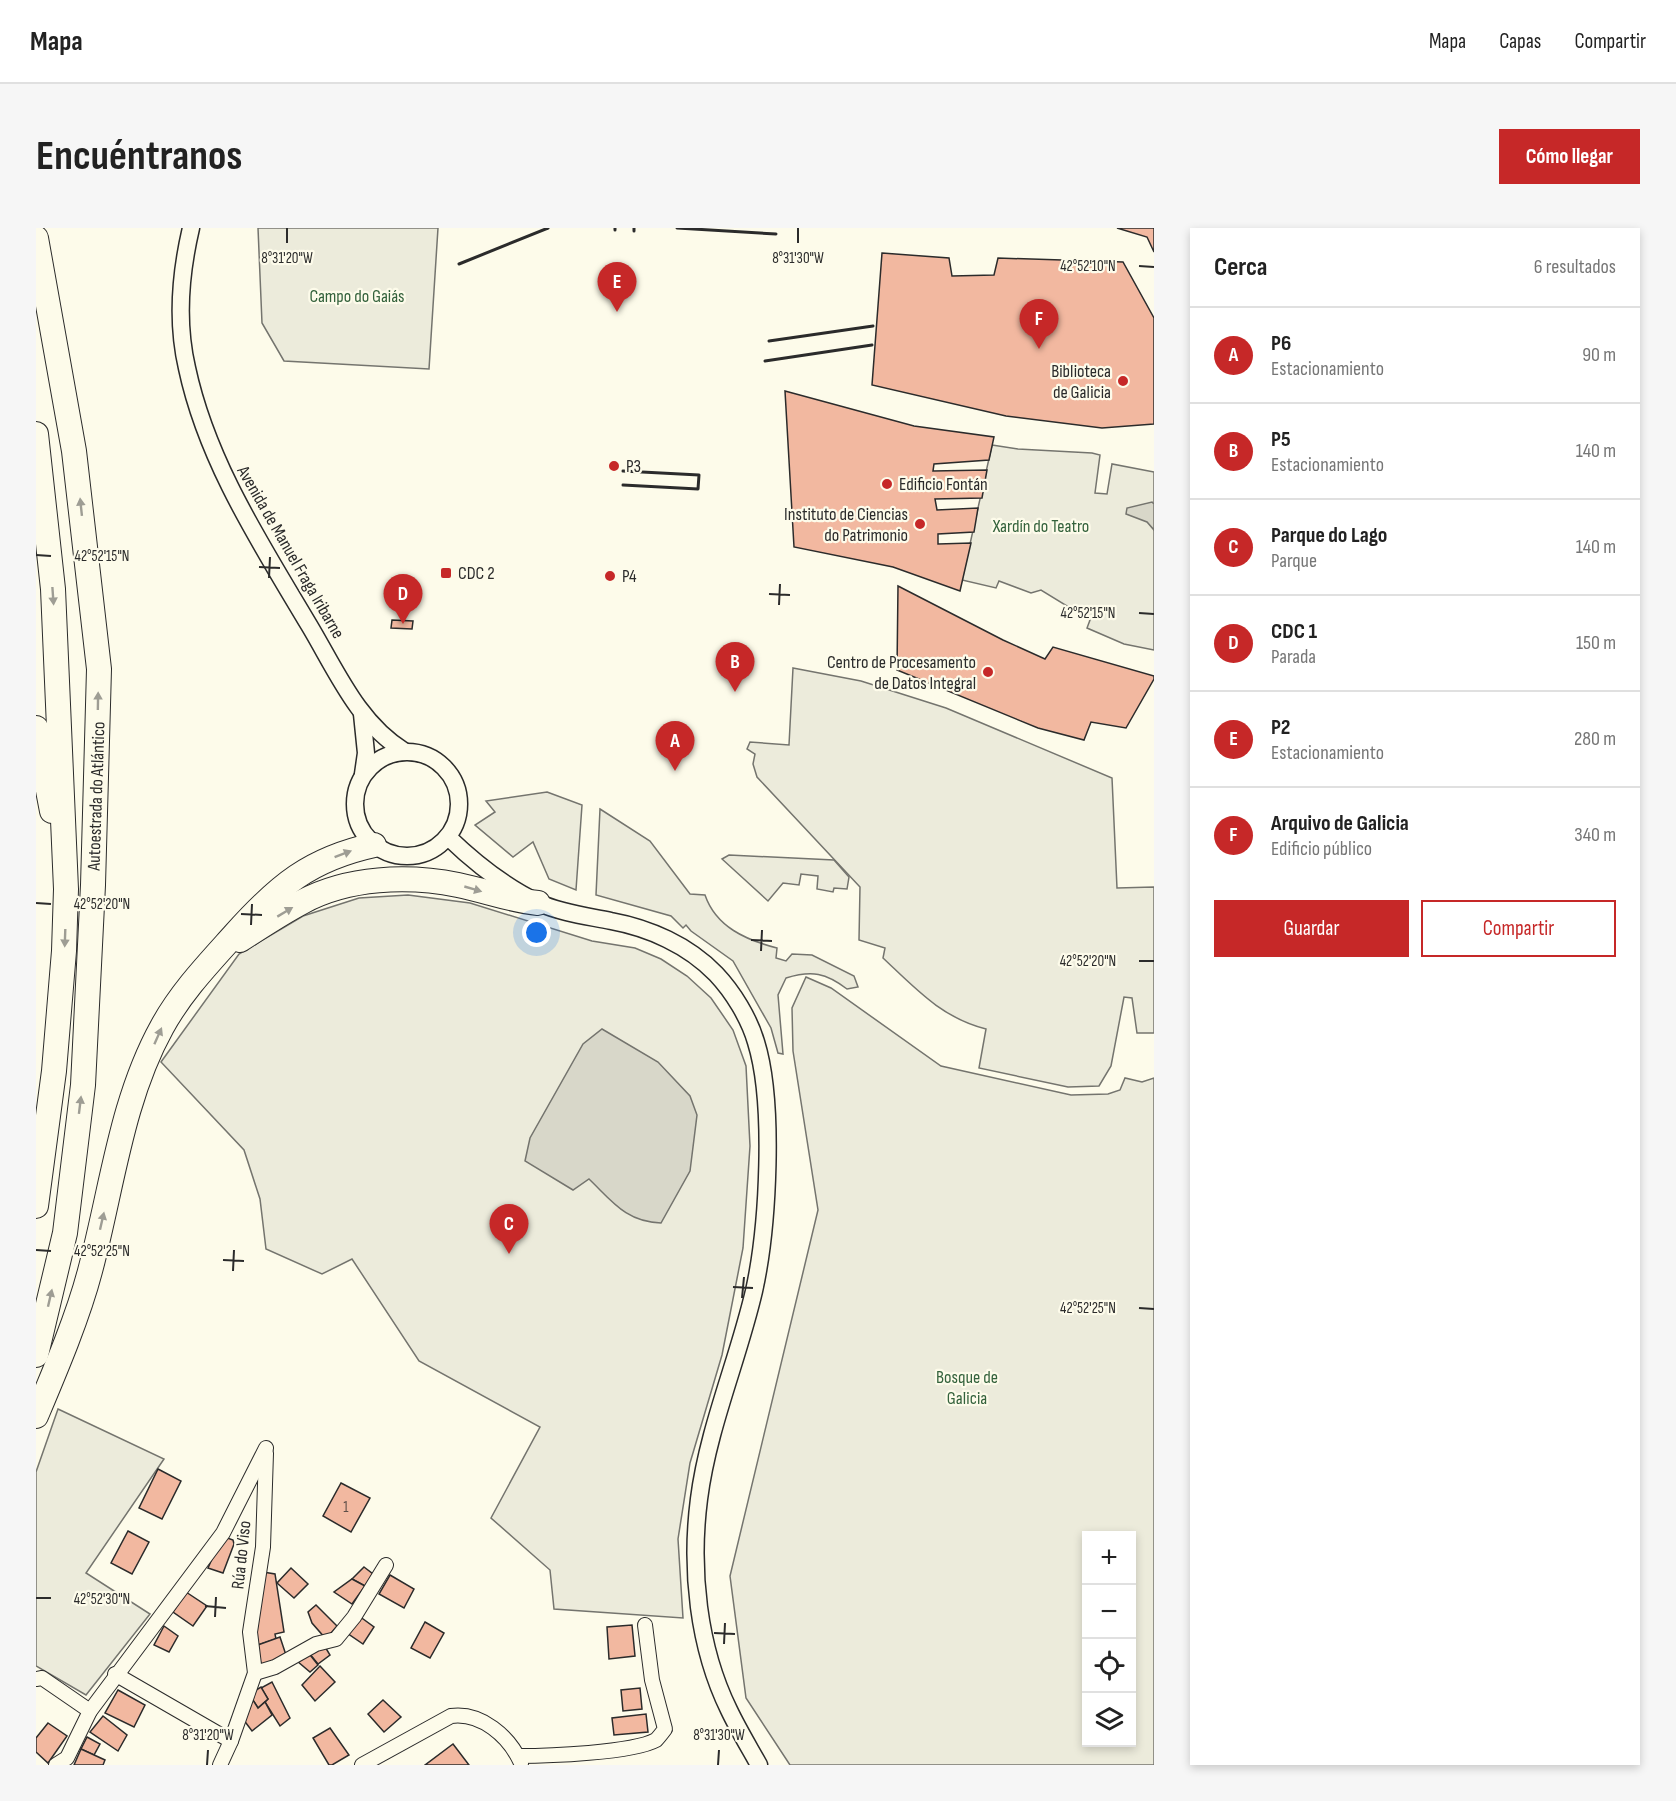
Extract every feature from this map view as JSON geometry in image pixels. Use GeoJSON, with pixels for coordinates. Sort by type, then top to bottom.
{"type":"FeatureCollection","features":[{"type":"Feature","properties":{"kind":"highway","name":"Autoestrada do Atlántico"},"geometry":{"type":"LineString","coordinates":[[36,238],[74,451],[99,669],[94,874],[83,1085],[65,1233],[36,1355]]}},
{"type":"Feature","properties":{"kind":"highway","name":"Autoestrada do Atlántico"},"geometry":{"type":"LineString","coordinates":[[36,434],[53,590],[66,889],[64,951],[54,1071],[36,1206]]}},
{"type":"Feature","properties":{"kind":"highway"},"geometry":{"type":"LineString","coordinates":[[36,728],[66,889]]}},
{"type":"Feature","properties":{"kind":"highway"},"geometry":{"type":"LineString","coordinates":[[36,1416],[90,1273],[131,1098],[162,1027],[186,990],[266,899],[311,866],[352,850],[374,845]]}},
{"type":"Feature","properties":{"kind":"highway"},"geometry":{"type":"LineString","coordinates":[[217,954],[303,901],[337,888],[370,882],[409,879],[459,885],[511,901],[538,903]]}},
{"type":"Feature","properties":{"kind":"street","name":"Avenida de Manuel Fraga Iribarne"},"geometry":{"type":"LineString","coordinates":[[191,228],[182,278],[181,333],[196,404],[235,498],[362,713],[387,741],[404,751],[419,753],[435,759],[448,771],[456,786],[460,804],[457,821],[448,837]]}},
{"type":"Feature","properties":{"kind":"street","name":"Avenida de Manuel Fraga Iribarne"},"geometry":{"type":"LineString","coordinates":[[362,713],[366,753],[363,774],[356,788],[354,803],[356,819],[363,833],[374,845]]}},
{"type":"Feature","properties":{"kind":"street"},"geometry":{"type":"LineString","coordinates":[[363,774],[374,762],[388,754],[404,751]]}},
{"type":"Feature","properties":{"kind":"street"},"geometry":{"type":"LineString","coordinates":[[374,845],[396,855],[421,855],[436,848],[448,837],[479,867],[538,903],[579,916],[637,927],[664,937],[692,954],[716,974],[740,1007],[756,1041],[763,1077],[766,1113],[763,1229],[755,1289],[709,1452],[699,1499],[696,1582],[706,1647],[728,1708],[759,1765]]}},
{"type":"Feature","properties":{"kind":"street","name":"Rúa do Viso"},"geometry":{"type":"LineString","coordinates":[[115,1674],[179,1595],[223,1533],[266,1448],[263,1547],[250,1632],[255,1673],[220,1765]]}},
{"type":"Feature","properties":{"kind":"street"},"geometry":{"type":"LineString","coordinates":[[255,1673],[275,1667],[316,1644],[336,1639],[354,1617],[386,1565]]}},
{"type":"Feature","properties":{"kind":"street"},"geometry":{"type":"LineString","coordinates":[[362,1765],[451,1716],[464,1714],[479,1718],[497,1732],[520,1760],[582,1754],[647,1743],[657,1739],[665,1729],[652,1680],[645,1625]]}},
{"type":"Feature","properties":{"kind":"street"},"geometry":{"type":"LineString","coordinates":[[56,1765],[67,1758],[90,1711],[115,1674],[231,1741]]}},
{"type":"Feature","properties":{"kind":"street"},"geometry":{"type":"LineString","coordinates":[[36,1679],[42,1678],[90,1711]]}},
{"type":"Feature","properties":{"kind":"green space","name":"Campo do Gaiás"},"geometry":{"type":"Polygon","coordinates":[[[258,228],[438,228],[429,369],[284,361],[262,323],[258,228]]]}},
{"type":"Feature","properties":{"kind":"green space","name":"Xardín do Teatro"},"geometry":{"type":"Polygon","coordinates":[[[992,445],[1100,455],[1095,493],[1107,494],[1112,464],[1154,472],[1154,650],[1124,644],[1087,628],[1090,620],[1041,590],[1031,593],[999,581],[996,588],[962,580],[992,445]]]}},
{"type":"Feature","properties":{"kind":"green space"},"geometry":{"type":"Polygon","coordinates":[[[793,668],[861,681],[946,708],[1112,778],[1117,888],[1154,887],[1154,1033],[1137,1033],[1132,998],[1124,997],[1111,1066],[1099,1086],[1068,1087],[979,1068],[986,1029],[956,1018],[930,1001],[883,958],[885,948],[859,940],[860,887],[757,777],[753,764],[755,754],[747,749],[750,742],[789,745],[793,668]]]}},
{"type":"Feature","properties":{"kind":"green space"},"geometry":{"type":"Polygon","coordinates":[[[547,792],[582,805],[576,890],[549,879],[533,842],[513,857],[475,825],[495,812],[486,801],[547,792]]]}},
{"type":"Feature","properties":{"kind":"green space"},"geometry":{"type":"Polygon","coordinates":[[[600,809],[650,841],[690,894],[705,895],[710,906],[724,924],[754,941],[777,948],[776,958],[786,961],[792,954],[812,955],[854,976],[858,987],[847,989],[832,979],[818,974],[786,978],[778,995],[783,1054],[778,1053],[771,1028],[733,961],[686,925],[683,928],[671,916],[596,895],[600,809]]]}},
{"type":"Feature","properties":{"kind":"green space"},"geometry":{"type":"Polygon","coordinates":[[[729,855],[834,860],[849,877],[847,889],[834,888],[833,892],[817,889],[818,876],[801,874],[799,885],[783,883],[768,901],[722,859],[729,855]]]}},
{"type":"Feature","properties":{"kind":"green space"},"geometry":{"type":"Polygon","coordinates":[[[408,895],[470,903],[592,941],[635,948],[661,959],[687,976],[711,998],[733,1030],[746,1066],[750,1146],[743,1248],[722,1355],[690,1463],[678,1539],[683,1618],[554,1609],[550,1570],[491,1518],[540,1427],[419,1361],[352,1259],[322,1274],[266,1249],[260,1199],[244,1150],[161,1062],[239,954],[303,916],[359,898],[408,895]]]}},
{"type":"Feature","properties":{"kind":"green space","name":"Bosque de Galicia"},"geometry":{"type":"Polygon","coordinates":[[[806,977],[831,988],[941,1066],[1071,1095],[1108,1094],[1120,1090],[1125,1078],[1142,1082],[1154,1078],[1154,1765],[790,1765],[746,1698],[730,1576],[818,1210],[793,1051],[792,1008],[806,977]]]}},
{"type":"Feature","properties":{"kind":"green space"},"geometry":{"type":"Polygon","coordinates":[[[58,1409],[164,1459],[86,1573],[150,1614],[86,1695],[36,1666],[36,1472],[58,1409]]]}},
{"type":"Feature","properties":{"kind":"shaded area"},"geometry":{"type":"Polygon","coordinates":[[[1152,502],[1154,504],[1154,530],[1147,522],[1126,514],[1127,508],[1152,502]]]}},
{"type":"Feature","properties":{"kind":"shaded area"},"geometry":{"type":"Polygon","coordinates":[[[602,1029],[658,1062],[690,1096],[697,1115],[690,1171],[661,1223],[638,1219],[620,1209],[589,1179],[573,1190],[525,1161],[530,1138],[583,1044],[602,1029]]]}},
{"type":"Feature","properties":{"kind":"building"},"geometry":{"type":"Polygon","coordinates":[[[1117,228],[1154,228],[1154,252],[1147,237],[1117,228]]]}},
{"type":"Feature","properties":{"kind":"building"},"geometry":{"type":"Polygon","coordinates":[[[882,253],[949,258],[952,276],[994,275],[998,258],[1123,262],[1154,318],[1154,424],[1102,428],[1006,416],[872,385],[882,253]]]}},
{"type":"Feature","properties":{"kind":"building","name":"Edificio Fontán"},"geometry":{"type":"Polygon","coordinates":[[[785,391],[914,426],[994,437],[989,460],[934,464],[933,471],[987,470],[982,498],[935,499],[937,510],[978,508],[974,532],[938,534],[938,544],[971,543],[960,591],[893,567],[794,547],[785,391]]]}},
{"type":"Feature","properties":{"kind":"building"},"geometry":{"type":"Polygon","coordinates":[[[898,586],[1045,659],[1053,647],[1154,676],[1154,679],[1126,728],[1091,722],[1084,740],[1038,728],[897,670],[898,586]]]}},
{"type":"Feature","properties":{"kind":"building"},"geometry":{"type":"Polygon","coordinates":[[[392,620],[413,621],[412,629],[391,628],[392,620]]]}},
{"type":"Feature","properties":{"kind":"building"},"geometry":{"type":"Polygon","coordinates":[[[158,1469],[181,1481],[162,1519],[139,1508],[158,1469]]]}},
{"type":"Feature","properties":{"kind":"building"},"geometry":{"type":"Polygon","coordinates":[[[341,1483],[370,1498],[351,1532],[323,1516],[341,1483]]]}},
{"type":"Feature","properties":{"kind":"building"},"geometry":{"type":"Polygon","coordinates":[[[128,1531],[149,1542],[132,1574],[111,1563],[128,1531]]]}},
{"type":"Feature","properties":{"kind":"building"},"geometry":{"type":"Polygon","coordinates":[[[222,1536],[233,1540],[234,1544],[223,1573],[208,1568],[222,1536]]]}},
{"type":"Feature","properties":{"kind":"building"},"geometry":{"type":"Polygon","coordinates":[[[364,1567],[373,1574],[365,1586],[352,1579],[364,1567]]]}},
{"type":"Feature","properties":{"kind":"building"},"geometry":{"type":"Polygon","coordinates":[[[291,1568],[308,1584],[294,1598],[277,1583],[291,1568]]]}},
{"type":"Feature","properties":{"kind":"building"},"geometry":{"type":"Polygon","coordinates":[[[263,1572],[275,1574],[284,1632],[275,1634],[276,1639],[255,1646],[263,1572]]]}},
{"type":"Feature","properties":{"kind":"building"},"geometry":{"type":"Polygon","coordinates":[[[390,1575],[414,1589],[404,1608],[379,1594],[390,1575]]]}},
{"type":"Feature","properties":{"kind":"building"},"geometry":{"type":"Polygon","coordinates":[[[352,1579],[365,1586],[352,1604],[334,1592],[352,1579]]]}},
{"type":"Feature","properties":{"kind":"building"},"geometry":{"type":"Polygon","coordinates":[[[186,1592],[207,1606],[193,1626],[173,1612],[186,1592]]]}},
{"type":"Feature","properties":{"kind":"building"},"geometry":{"type":"Polygon","coordinates":[[[316,1605],[337,1626],[326,1639],[312,1623],[308,1612],[316,1605]]]}},
{"type":"Feature","properties":{"kind":"building"},"geometry":{"type":"Polygon","coordinates":[[[359,1616],[374,1627],[363,1644],[347,1633],[359,1616]]]}},
{"type":"Feature","properties":{"kind":"building"},"geometry":{"type":"Polygon","coordinates":[[[425,1622],[444,1633],[430,1658],[411,1648],[425,1622]]]}},
{"type":"Feature","properties":{"kind":"building"},"geometry":{"type":"Polygon","coordinates":[[[632,1625],[635,1656],[609,1659],[607,1627],[632,1625]]]}},
{"type":"Feature","properties":{"kind":"building"},"geometry":{"type":"Polygon","coordinates":[[[164,1626],[178,1636],[169,1652],[154,1645],[164,1626]]]}},
{"type":"Feature","properties":{"kind":"building"},"geometry":{"type":"Polygon","coordinates":[[[280,1637],[287,1658],[262,1666],[255,1646],[280,1637]]]}},
{"type":"Feature","properties":{"kind":"building"},"geometry":{"type":"Polygon","coordinates":[[[324,1645],[330,1655],[318,1664],[309,1653],[324,1645]]]}},
{"type":"Feature","properties":{"kind":"building"},"geometry":{"type":"Polygon","coordinates":[[[307,1651],[318,1665],[310,1672],[297,1661],[307,1651]]]}},
{"type":"Feature","properties":{"kind":"building"},"geometry":{"type":"Polygon","coordinates":[[[320,1666],[335,1682],[315,1701],[302,1685],[320,1666]]]}},
{"type":"Feature","properties":{"kind":"building"},"geometry":{"type":"Polygon","coordinates":[[[272,1682],[290,1718],[280,1726],[265,1702],[268,1699],[261,1688],[272,1682]]]}},
{"type":"Feature","properties":{"kind":"building"},"geometry":{"type":"Polygon","coordinates":[[[261,1687],[268,1699],[258,1708],[251,1697],[253,1692],[261,1687]]]}},
{"type":"Feature","properties":{"kind":"building"},"geometry":{"type":"Polygon","coordinates":[[[640,1688],[642,1709],[623,1711],[621,1690],[640,1688]]]}},
{"type":"Feature","properties":{"kind":"building"},"geometry":{"type":"Polygon","coordinates":[[[118,1690],[145,1705],[134,1727],[105,1713],[118,1690]]]}},
{"type":"Feature","properties":{"kind":"building"},"geometry":{"type":"Polygon","coordinates":[[[251,1697],[258,1708],[265,1702],[272,1715],[252,1731],[243,1719],[251,1697]]]}},
{"type":"Feature","properties":{"kind":"building"},"geometry":{"type":"Polygon","coordinates":[[[383,1700],[401,1717],[384,1732],[368,1714],[383,1700]]]}},
{"type":"Feature","properties":{"kind":"building"},"geometry":{"type":"Polygon","coordinates":[[[646,1714],[648,1732],[614,1735],[612,1718],[646,1714]]]}},
{"type":"Feature","properties":{"kind":"building"},"geometry":{"type":"Polygon","coordinates":[[[103,1716],[127,1735],[118,1751],[90,1732],[103,1716]]]}},
{"type":"Feature","properties":{"kind":"building"},"geometry":{"type":"Polygon","coordinates":[[[48,1723],[67,1736],[48,1763],[36,1752],[36,1738],[48,1723]]]}},
{"type":"Feature","properties":{"kind":"building"},"geometry":{"type":"Polygon","coordinates":[[[330,1728],[349,1755],[332,1765],[329,1765],[313,1738],[330,1728]]]}},
{"type":"Feature","properties":{"kind":"building"},"geometry":{"type":"Polygon","coordinates":[[[87,1737],[100,1744],[94,1755],[81,1749],[87,1737]]]}},
{"type":"Feature","properties":{"kind":"building"},"geometry":{"type":"Polygon","coordinates":[[[453,1744],[469,1765],[425,1765],[453,1744]]]}},
{"type":"Feature","properties":{"kind":"building"},"geometry":{"type":"Polygon","coordinates":[[[81,1749],[105,1760],[103,1765],[74,1765],[81,1749]]]}},
{"type":"Feature","properties":{"kind":"wall"},"geometry":{"type":"LineString","coordinates":[[459,264],[548,228]]}},
{"type":"Feature","properties":{"kind":"wall"},"geometry":{"type":"LineString","coordinates":[[677,228],[776,234]]}},
{"type":"Feature","properties":{"kind":"wall"},"geometry":{"type":"LineString","coordinates":[[769,341],[873,326]]}},
{"type":"Feature","properties":{"kind":"wall"},"geometry":{"type":"LineString","coordinates":[[765,361],[872,345]]}},
{"type":"Feature","properties":{"kind":"wall"},"geometry":{"type":"LineString","coordinates":[[623,471],[699,475],[698,489],[623,485]]}},
{"type":"Feature","properties":{"kind":"place","name":"P2"},"geometry":{"type":"Point","coordinates":[617,312]}},
{"type":"Feature","properties":{"kind":"place","name":"Arquivo de Galicia"},"geometry":{"type":"Point","coordinates":[1039,349]}},
{"type":"Feature","properties":{"kind":"place","name":"Biblioteca de Galicia"},"geometry":{"type":"Point","coordinates":[1123,381]}},
{"type":"Feature","properties":{"kind":"place","name":"P3"},"geometry":{"type":"Point","coordinates":[614,466]}},
{"type":"Feature","properties":{"kind":"place","name":"Edificio Fontán"},"geometry":{"type":"Point","coordinates":[887,484]}},
{"type":"Feature","properties":{"kind":"place","name":"Instituto de Ciencias do Patrimonio"},"geometry":{"type":"Point","coordinates":[920,524]}},
{"type":"Feature","properties":{"kind":"place","name":"CDC 2"},"geometry":{"type":"Point","coordinates":[446,573]}},
{"type":"Feature","properties":{"kind":"place","name":"P4"},"geometry":{"type":"Point","coordinates":[610,576]}},
{"type":"Feature","properties":{"kind":"place","name":"CDC 1"},"geometry":{"type":"Point","coordinates":[403,624]}},
{"type":"Feature","properties":{"kind":"place","name":"Centro de Procesamento de Datos Integral"},"geometry":{"type":"Point","coordinates":[988,672]}},
{"type":"Feature","properties":{"kind":"place","name":"P5"},"geometry":{"type":"Point","coordinates":[735,692]}},
{"type":"Feature","properties":{"kind":"place","name":"P6"},"geometry":{"type":"Point","coordinates":[675,771]}},
{"type":"Feature","properties":{"kind":"place","name":"Parque do Lago"},"geometry":{"type":"Point","coordinates":[509,1254]}}]}
